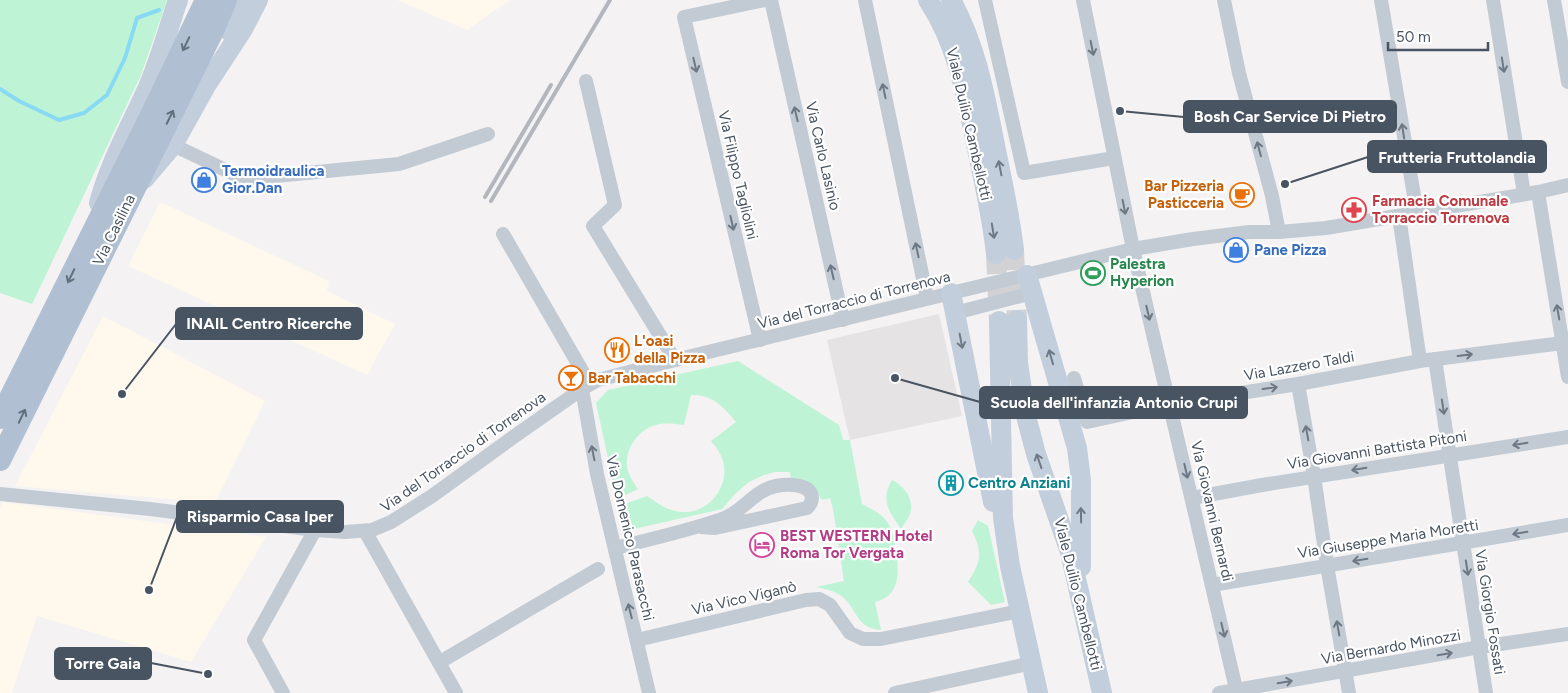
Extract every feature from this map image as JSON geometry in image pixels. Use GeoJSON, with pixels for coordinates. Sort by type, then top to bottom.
{"type":"FeatureCollection","features":[{"type":"Feature","properties":{"kind":"main road"},"geometry":{"type":"LineString","coordinates":[[149,85],[178,0]]}},
{"type":"Feature","properties":{"kind":"main road"},"geometry":{"type":"LineString","coordinates":[[93,232],[106,182],[116,156],[189,0]]}},
{"type":"Feature","properties":{"kind":"main road","name":"Via Casilina"},"geometry":{"type":"LineString","coordinates":[[0,418],[165,88],[206,0]]}},
{"type":"Feature","properties":{"kind":"main road","name":"Via Casilina"},"geometry":{"type":"LineString","coordinates":[[0,460],[213,31],[226,0]]}},
{"type":"Feature","properties":{"kind":"main road"},"geometry":{"type":"LineString","coordinates":[[207,84],[242,0]]}},
{"type":"Feature","properties":{"kind":"main road"},"geometry":{"type":"LineString","coordinates":[[133,192],[174,145],[207,84],[258,0]]}},
{"type":"Feature","properties":{"kind":"main road","name":"Viale Duilio Cambellotti"},"geometry":{"type":"LineString","coordinates":[[928,0],[949,39],[962,80],[984,184],[1005,252],[1006,200],[978,69],[967,34],[951,0]]}},
{"type":"Feature","properties":{"kind":"main road"},"geometry":{"type":"LineString","coordinates":[[1030,284],[1074,436],[1079,460],[1081,480],[1081,599]]}},
{"type":"Feature","properties":{"kind":"main road"},"geometry":{"type":"LineString","coordinates":[[951,293],[993,503],[1006,539]]}},
{"type":"Feature","properties":{"kind":"main road","name":"Viale Duilio Cambellotti"},"geometry":{"type":"LineString","coordinates":[[1038,693],[1006,539],[1002,499],[1008,320],[1018,363],[1026,416],[1036,454],[1066,536],[1102,693]]}},
{"type":"Feature","properties":{"kind":"street","name":"Via Filippo Tagliolini"},"geometry":{"type":"LineString","coordinates":[[760,340],[684,17],[765,0]]}},
{"type":"Feature","properties":{"kind":"street","name":"Via Carlo Lasinio"},"geometry":{"type":"LineString","coordinates":[[771,0],[843,320]]}},
{"type":"Feature","properties":{"kind":"street"},"geometry":{"type":"LineString","coordinates":[[865,0],[927,298]]}},
{"type":"Feature","properties":{"kind":"street"},"geometry":{"type":"LineString","coordinates":[[985,0],[1024,173],[1114,158]]}},
{"type":"Feature","properties":{"kind":"street","name":"Via Giovanni Bernardi"},"geometry":{"type":"LineString","coordinates":[[1083,0],[1133,249],[1237,692]]}},
{"type":"Feature","properties":{"kind":"street"},"geometry":{"type":"LineString","coordinates":[[1224,0],[1239,73],[1272,196],[1279,232]]}},
{"type":"Feature","properties":{"kind":"street"},"geometry":{"type":"LineString","coordinates":[[1381,0],[1417,213]]}},
{"type":"Feature","properties":{"kind":"street"},"geometry":{"type":"LineString","coordinates":[[1493,0],[1563,343],[1568,377]]}},
{"type":"Feature","properties":{"kind":"street"},"geometry":{"type":"LineString","coordinates":[[1554,0],[1568,82]]}},
{"type":"Feature","properties":{"kind":"street"},"geometry":{"type":"LineString","coordinates":[[586,81],[615,205],[593,226],[675,360]]}},
{"type":"Feature","properties":{"kind":"street"},"geometry":{"type":"LineString","coordinates":[[174,145],[236,175],[255,178],[399,164],[488,134]]}},
{"type":"Feature","properties":{"kind":"street"},"geometry":{"type":"LineString","coordinates":[[1420,361],[1399,216],[1568,185]]}},
{"type":"Feature","properties":{"kind":"street","name":"Via del Torraccio di Torrenova"},"geometry":{"type":"LineString","coordinates":[[955,313],[1030,284],[1133,249],[1249,232],[1279,232],[1330,227],[1399,216]]}},
{"type":"Feature","properties":{"kind":"street","name":"Via Domenico Parasacchi"},"geometry":{"type":"LineString","coordinates":[[503,234],[584,374],[582,389],[597,474],[649,693]]}},
{"type":"Feature","properties":{"kind":"street","name":"Via del Torraccio di Torrenova"},"geometry":{"type":"LineString","coordinates":[[0,494],[150,509],[315,530],[365,531],[391,522],[424,501],[582,389],[598,380],[927,298],[951,293],[1030,284]]}},
{"type":"Feature","properties":{"kind":"street","name":"Via Lazzero Taldi"},"geometry":{"type":"LineString","coordinates":[[1074,378],[1087,422],[1170,404],[1298,384],[1420,361],[1563,343]]}},
{"type":"Feature","properties":{"kind":"street","name":"Via Giorgio Fossati"},"geometry":{"type":"LineString","coordinates":[[1435,359],[1486,693]]}},
{"type":"Feature","properties":{"kind":"street"},"geometry":{"type":"LineString","coordinates":[[1298,384],[1349,693]]}},
{"type":"Feature","properties":{"kind":"street","name":"Via Giovanni Battista Pitoni"},"geometry":{"type":"LineString","coordinates":[[1192,498],[1314,476],[1568,437]]}},
{"type":"Feature","properties":{"kind":"street"},"geometry":{"type":"LineString","coordinates":[[615,548],[701,527],[723,519],[750,499],[774,486],[788,484],[797,486],[808,490],[812,495],[812,500],[807,508],[715,528],[701,527]]}},
{"type":"Feature","properties":{"kind":"street","name":"Via Giuseppe Maria Moretti"},"geometry":{"type":"LineString","coordinates":[[1212,585],[1568,525]]}},
{"type":"Feature","properties":{"kind":"street"},"geometry":{"type":"LineString","coordinates":[[283,693],[254,640],[315,530]]}},
{"type":"Feature","properties":{"kind":"street"},"geometry":{"type":"LineString","coordinates":[[365,531],[456,693]]}},
{"type":"Feature","properties":{"kind":"street"},"geometry":{"type":"LineString","coordinates":[[440,662],[598,569]]}},
{"type":"Feature","properties":{"kind":"street","name":"Via Vico Viganò"},"geometry":{"type":"LineString","coordinates":[[637,640],[806,600],[819,599],[830,605],[850,633],[863,639],[881,639],[1020,611]]}},
{"type":"Feature","properties":{"kind":"street","name":"Via Bernardo Minozzi"},"geometry":{"type":"LineString","coordinates":[[1219,693],[1237,692],[1480,647],[1568,634]]}},
{"type":"Feature","properties":{"kind":"street"},"geometry":{"type":"LineString","coordinates":[[896,693],[1032,663]]}},
{"type":"Feature","properties":{"kind":"shaded area"},"geometry":{"type":"Polygon","coordinates":[[[397,0],[510,0],[467,30],[397,0]]]}},
{"type":"Feature","properties":{"kind":"shaded area"},"geometry":{"type":"Polygon","coordinates":[[[160,202],[329,281],[327,291],[395,324],[367,375],[128,266],[160,202]]]}},
{"type":"Feature","properties":{"kind":"shaded area"},"geometry":{"type":"Polygon","coordinates":[[[939,314],[962,416],[850,440],[827,340],[939,314]]]}},
{"type":"Feature","properties":{"kind":"shaded area"},"geometry":{"type":"Polygon","coordinates":[[[103,316],[265,401],[215,503],[15,486],[103,316]]]}},
{"type":"Feature","properties":{"kind":"shaded area"},"geometry":{"type":"Polygon","coordinates":[[[3,502],[266,537],[191,662],[37,616],[12,693],[0,693],[0,508],[3,502]]]}},
{"type":"Feature","properties":{"kind":"green space"},"geometry":{"type":"Polygon","coordinates":[[[0,0],[167,0],[141,75],[32,304],[0,293],[0,0]]]}},
{"type":"Feature","properties":{"kind":"green space"},"geometry":{"type":"Polygon","coordinates":[[[738,361],[839,425],[843,440],[850,440],[862,504],[885,519],[892,532],[896,551],[898,575],[894,589],[883,599],[875,602],[881,630],[873,629],[862,622],[848,602],[840,595],[830,590],[816,587],[844,581],[833,509],[830,498],[822,500],[814,488],[791,480],[790,472],[775,472],[749,482],[722,509],[625,531],[619,506],[647,496],[668,509],[685,512],[695,511],[711,501],[722,485],[724,465],[722,458],[711,441],[736,422],[717,402],[698,395],[691,395],[684,425],[660,424],[653,426],[646,429],[635,439],[628,452],[627,467],[631,479],[638,489],[617,499],[596,403],[608,390],[738,361]]]}},
{"type":"Feature","properties":{"kind":"green space"},"geometry":{"type":"Polygon","coordinates":[[[892,480],[904,489],[911,503],[910,514],[901,529],[890,511],[886,500],[888,487],[892,480]]]}},
{"type":"Feature","properties":{"kind":"green space"},"geometry":{"type":"Polygon","coordinates":[[[978,520],[988,526],[1005,602],[991,605],[968,582],[976,569],[979,557],[978,545],[972,531],[978,520]]]}},
{"type":"Feature","properties":{"kind":"waterway"},"geometry":{"type":"LineString","coordinates":[[0,89],[19,101],[59,120],[84,113],[107,95],[125,58],[137,18],[159,10]]}},
{"type":"Feature","properties":{"kind":"tunnel"},"geometry":{"type":"LineString","coordinates":[[1014,250],[1017,320]]}},
{"type":"Feature","properties":{"kind":"tunnel"},"geometry":{"type":"LineString","coordinates":[[996,254],[999,321]]}},
{"type":"Feature","properties":{"kind":"railway"},"geometry":{"type":"LineString","coordinates":[[491,201],[610,0]]}},
{"type":"Feature","properties":{"kind":"railway"},"geometry":{"type":"LineString","coordinates":[[485,197],[551,85]]}},
{"type":"Feature","properties":{"kind":"place","name":"Bosh Car Service Di Pietro"},"geometry":{"type":"Point","coordinates":[1120,111]}},
{"type":"Feature","properties":{"kind":"place","name":"Termoidraulica Gior.Dan"},"geometry":{"type":"Point","coordinates":[204,180]}},
{"type":"Feature","properties":{"kind":"place","name":"Frutteria Fruttolandia"},"geometry":{"type":"Point","coordinates":[1285,184]}},
{"type":"Feature","properties":{"kind":"place","name":"Bar Pizzeria Pasticceria"},"geometry":{"type":"Point","coordinates":[1242,195]}},
{"type":"Feature","properties":{"kind":"place","name":"Farmacia Comunale Torraccio Torrenova"},"geometry":{"type":"Point","coordinates":[1354,210]}},
{"type":"Feature","properties":{"kind":"place","name":"Pane Pizza"},"geometry":{"type":"Point","coordinates":[1236,250]}},
{"type":"Feature","properties":{"kind":"place","name":"Palestra Hyperion"},"geometry":{"type":"Point","coordinates":[1093,273]}},
{"type":"Feature","properties":{"kind":"place","name":"L'oasi della Pizza"},"geometry":{"type":"Point","coordinates":[617,350]}},
{"type":"Feature","properties":{"kind":"place","name":"Bar Tabacchi"},"geometry":{"type":"Point","coordinates":[571,378]}},
{"type":"Feature","properties":{"kind":"place","name":"Scuola dell'infanzia Antonio Crupi"},"geometry":{"type":"Point","coordinates":[895,378]}},
{"type":"Feature","properties":{"kind":"place","name":"INAIL Centro Ricerche"},"geometry":{"type":"Point","coordinates":[122,394]}},
{"type":"Feature","properties":{"kind":"place","name":"Centro Anziani"},"geometry":{"type":"Point","coordinates":[951,483]}},
{"type":"Feature","properties":{"kind":"place","name":"BEST WESTERN Hotel Roma Tor Vergata"},"geometry":{"type":"Point","coordinates":[762,545]}},
{"type":"Feature","properties":{"kind":"place","name":"Risparmio Casa Iper"},"geometry":{"type":"Point","coordinates":[149,590]}},
{"type":"Feature","properties":{"kind":"place","name":"Torre Gaia"},"geometry":{"type":"Point","coordinates":[208,674]}}]}
